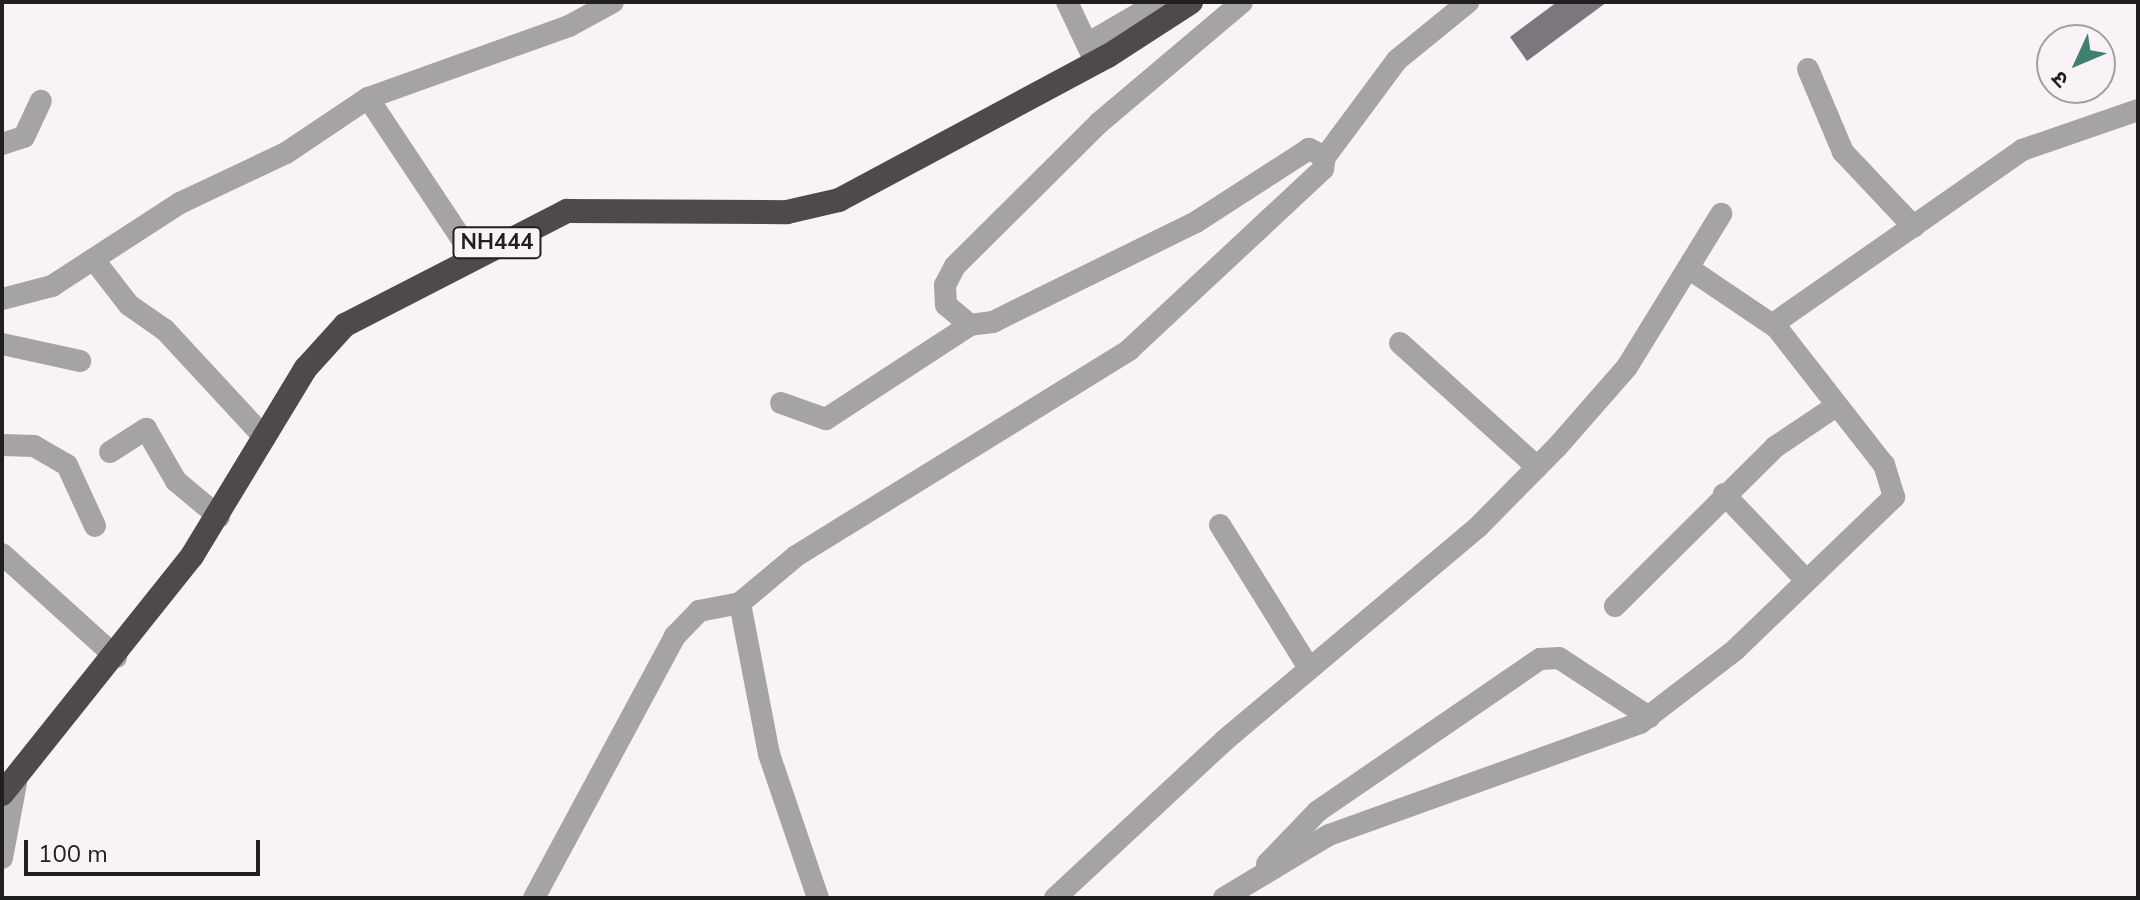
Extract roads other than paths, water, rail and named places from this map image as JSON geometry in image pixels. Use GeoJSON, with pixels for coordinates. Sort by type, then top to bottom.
{"type":"FeatureCollection","features":[{"type":"Feature","properties":{"kind":"highway","name":"NH444"},"geometry":{"type":"LineString","coordinates":[[9,789],[116,657],[219,517],[306,368],[345,325],[544,218],[591,206],[815,208],[871,185],[1091,53],[1191,2]]}},
{"type":"Feature","properties":{"kind":"street"},"geometry":{"type":"LineString","coordinates":[[2,299],[41,292],[368,98],[569,26],[613,2]]}},
{"type":"Feature","properties":{"kind":"street"},"geometry":{"type":"LineString","coordinates":[[1067,2],[1091,53],[1159,2]]}},
{"type":"Feature","properties":{"kind":"street"},"geometry":{"type":"LineString","coordinates":[[970,325],[944,296],[955,266],[1099,123],[1242,2]]}},
{"type":"Feature","properties":{"kind":"street"},"geometry":{"type":"LineString","coordinates":[[534,898],[675,636],[699,611],[740,603],[796,556],[1129,350],[1323,169],[1325,157],[1397,60],[1468,2]]}},
{"type":"Feature","properties":{"kind":"street"},"geometry":{"type":"LineString","coordinates":[[1808,69],[1843,152],[1914,227]]}},
{"type":"Feature","properties":{"kind":"street"},"geometry":{"type":"LineString","coordinates":[[368,98],[473,256]]}},
{"type":"Feature","properties":{"kind":"street"},"geometry":{"type":"LineString","coordinates":[[2,144],[24,137],[41,101]]}},
{"type":"Feature","properties":{"kind":"street"},"geometry":{"type":"LineString","coordinates":[[1773,324],[2022,150],[2138,110]]}},
{"type":"Feature","properties":{"kind":"street"},"geometry":{"type":"LineString","coordinates":[[781,403],[826,419],[970,325],[1036,303],[1196,222],[1309,149],[1325,157]]}},
{"type":"Feature","properties":{"kind":"street"},"geometry":{"type":"LineString","coordinates":[[1055,898],[1309,668],[1441,559],[1537,467],[1627,367],[1721,214]]}},
{"type":"Feature","properties":{"kind":"street"},"geometry":{"type":"LineString","coordinates":[[94,260],[129,305],[165,330],[265,438]]}},
{"type":"Feature","properties":{"kind":"street"},"geometry":{"type":"LineString","coordinates":[[1224,898],[1259,874],[1329,835],[1599,743],[1649,717],[1735,650],[1895,489],[1773,324],[1688,268]]}},
{"type":"Feature","properties":{"kind":"street"},"geometry":{"type":"LineString","coordinates":[[1400,343],[1537,467]]}},
{"type":"Feature","properties":{"kind":"street"},"geometry":{"type":"LineString","coordinates":[[2,344],[80,361]]}},
{"type":"Feature","properties":{"kind":"street"},"geometry":{"type":"LineString","coordinates":[[1615,606],[1724,494],[1775,447],[1836,406]]}},
{"type":"Feature","properties":{"kind":"street"},"geometry":{"type":"LineString","coordinates":[[110,452],[146,429],[176,481],[219,517]]}},
{"type":"Feature","properties":{"kind":"street"},"geometry":{"type":"LineString","coordinates":[[2,445],[34,446],[72,469],[95,526]]}},
{"type":"Feature","properties":{"kind":"street"},"geometry":{"type":"LineString","coordinates":[[1724,494],[1806,580]]}},
{"type":"Feature","properties":{"kind":"street"},"geometry":{"type":"LineString","coordinates":[[1220,525],[1309,668]]}},
{"type":"Feature","properties":{"kind":"street"},"geometry":{"type":"LineString","coordinates":[[2,554],[116,657]]}},
{"type":"Feature","properties":{"kind":"street"},"geometry":{"type":"LineString","coordinates":[[740,603],[769,754],[818,898]]}},
{"type":"Feature","properties":{"kind":"street"},"geometry":{"type":"LineString","coordinates":[[1259,874],[1318,811],[1540,659],[1559,658],[1649,717]]}},
{"type":"Feature","properties":{"kind":"street"},"geometry":{"type":"LineString","coordinates":[[2,858],[9,789]]}}]}
